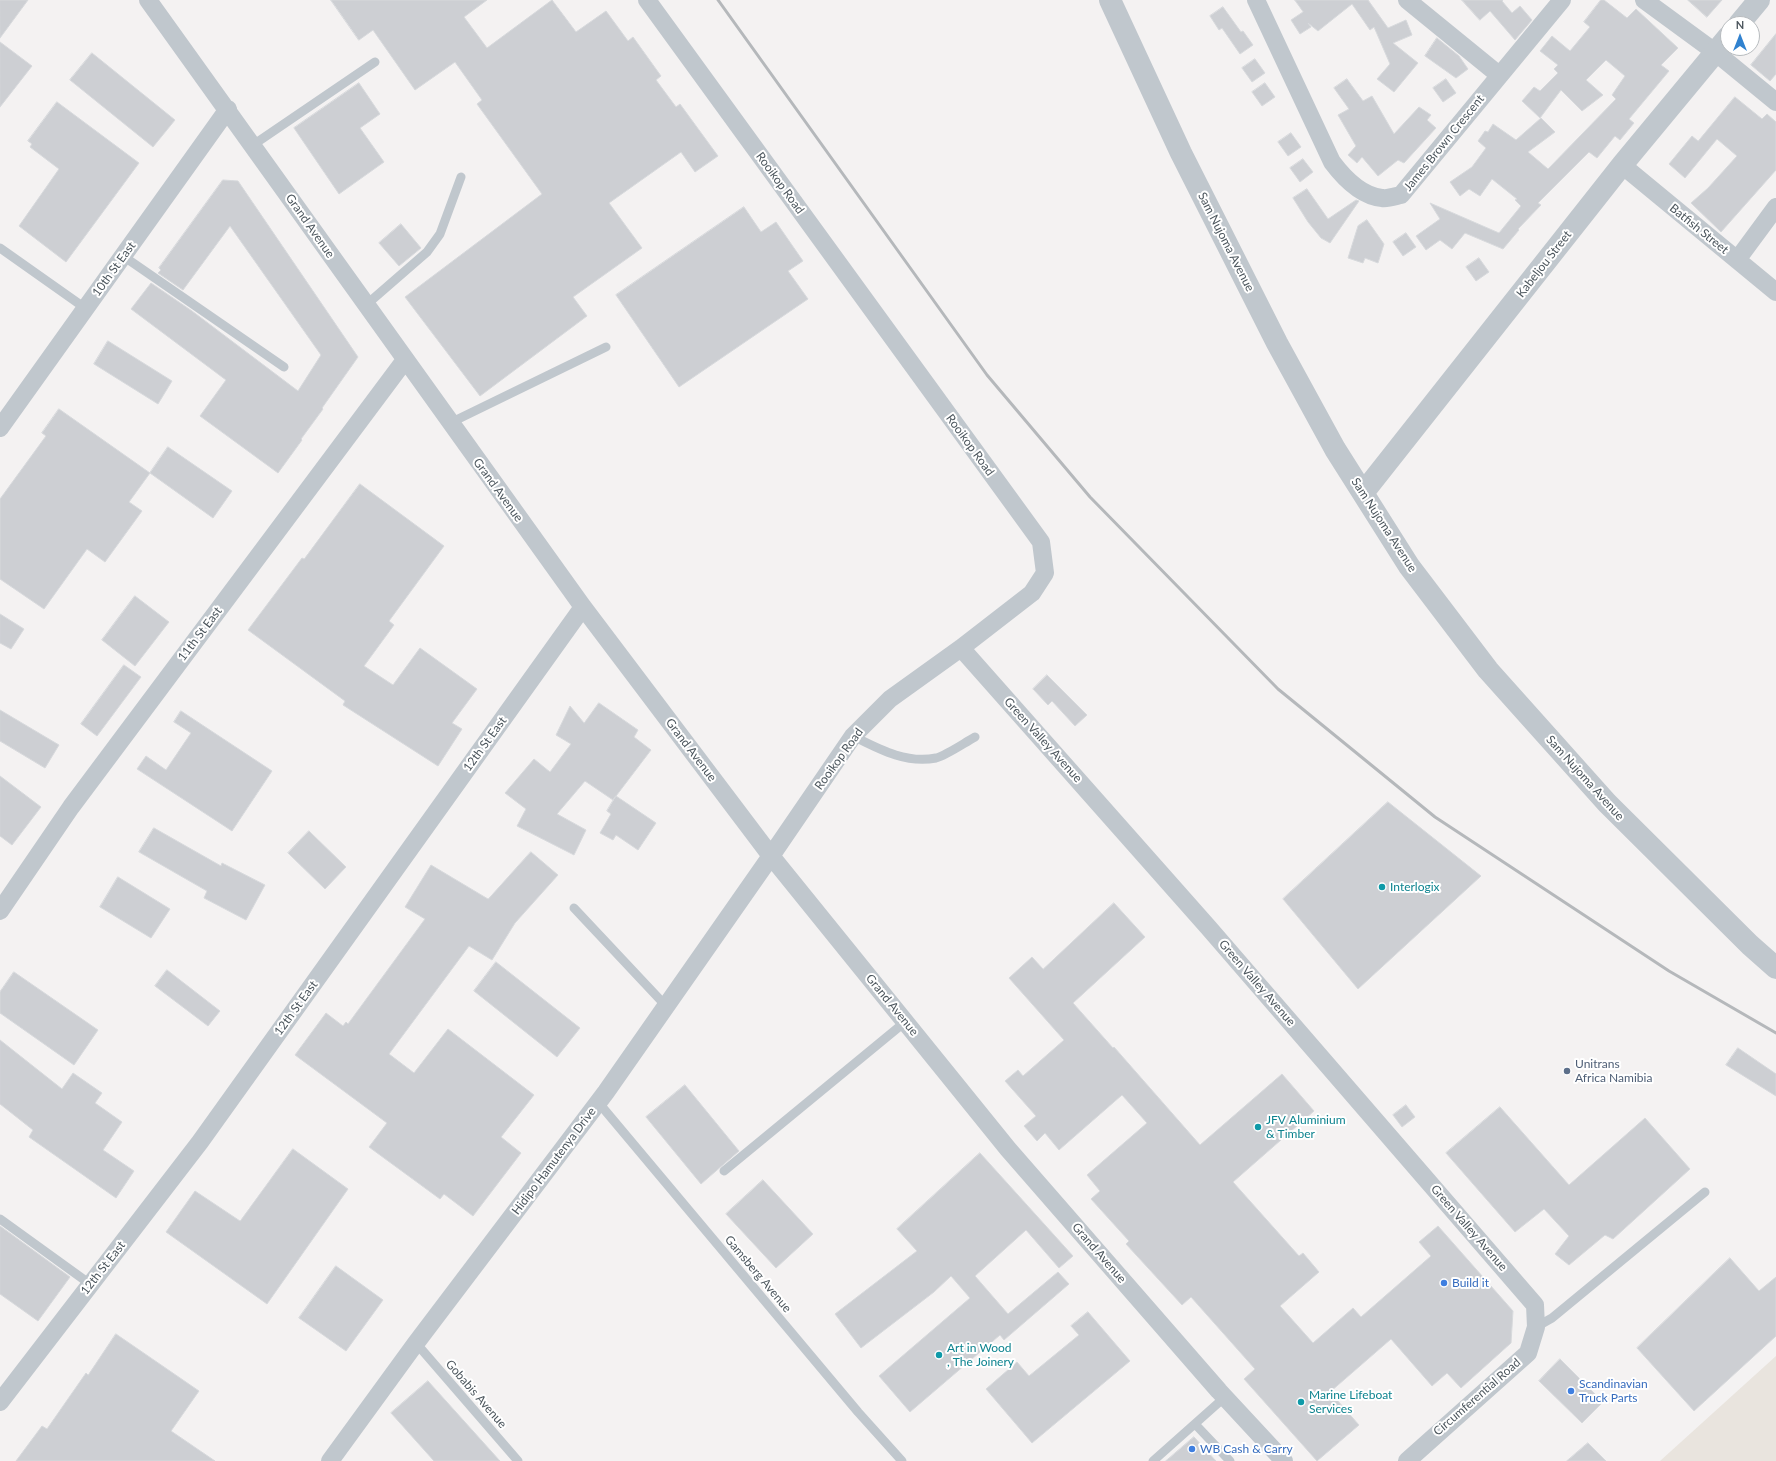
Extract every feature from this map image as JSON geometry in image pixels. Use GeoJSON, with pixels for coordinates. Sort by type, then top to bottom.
{"type":"FeatureCollection","features":[{"type":"Feature","properties":{"kind":"street","name":"Grand Avenue"},"geometry":{"type":"LineString","coordinates":[[148,0],[228,109],[405,360],[583,607],[771,856],[1008,1149],[1225,1397],[1284,1461]]}},
{"type":"Feature","properties":{"kind":"street","name":"Rooikop Road"},"geometry":{"type":"LineString","coordinates":[[647,0],[1041,542],[1045,573],[1032,593],[961,648],[890,699],[853,736],[771,856]]}},
{"type":"Feature","properties":{"kind":"street","name":"Sam Nujoma Avenue"},"geometry":{"type":"LineString","coordinates":[[1110,0],[1181,153],[1274,336],[1336,450],[1409,566],[1488,670],[1607,803],[1750,945],[1776,968]]}},
{"type":"Feature","properties":{"kind":"street","name":"James Brown Crescent"},"geometry":{"type":"LineString","coordinates":[[1256,0],[1332,162],[1343,177],[1363,192],[1383,199],[1401,195],[1562,0]]}},
{"type":"Feature","properties":{"kind":"street"},"geometry":{"type":"LineString","coordinates":[[1407,0],[1499,75]]}},
{"type":"Feature","properties":{"kind":"street"},"geometry":{"type":"LineString","coordinates":[[1644,0],[1720,43]]}},
{"type":"Feature","properties":{"kind":"street"},"geometry":{"type":"LineString","coordinates":[[1746,16],[1759,0]]}},
{"type":"Feature","properties":{"kind":"street","name":"Kabeljou Street"},"geometry":{"type":"LineString","coordinates":[[1363,493],[1622,166],[1720,46]]}},
{"type":"Feature","properties":{"kind":"street"},"geometry":{"type":"LineString","coordinates":[[1733,56],[1776,102]]}},
{"type":"Feature","properties":{"kind":"street","name":"10th St East"},"geometry":{"type":"LineString","coordinates":[[0,428],[228,109]]}},
{"type":"Feature","properties":{"kind":"street","name":"Batfish Street"},"geometry":{"type":"LineString","coordinates":[[1622,166],[1776,292]]}},
{"type":"Feature","properties":{"kind":"street"},"geometry":{"type":"LineString","coordinates":[[1737,260],[1776,207]]}},
{"type":"Feature","properties":{"kind":"street","name":"11th St East"},"geometry":{"type":"LineString","coordinates":[[0,911],[71,807],[405,360]]}},
{"type":"Feature","properties":{"kind":"street","name":"12th St East"},"geometry":{"type":"LineString","coordinates":[[0,1402],[200,1142],[583,607]]}},
{"type":"Feature","properties":{"kind":"street","name":"Green Valley Avenue"},"geometry":{"type":"LineString","coordinates":[[961,648],[1220,941],[1535,1305],[1536,1327]]}},
{"type":"Feature","properties":{"kind":"street","name":"Hidipo Hamutenya Drive"},"geometry":{"type":"LineString","coordinates":[[330,1461],[416,1343],[598,1102],[771,856]]}},
{"type":"Feature","properties":{"kind":"street","name":"Circumferential Road"},"geometry":{"type":"LineString","coordinates":[[1407,1461],[1528,1352],[1536,1327]]}},
{"type":"Feature","properties":{"kind":"lane"},"geometry":{"type":"LineString","coordinates":[[253,145],[375,62]]}},
{"type":"Feature","properties":{"kind":"lane"},"geometry":{"type":"LineString","coordinates":[[366,305],[427,252],[440,234],[461,177]]}},
{"type":"Feature","properties":{"kind":"lane"},"geometry":{"type":"LineString","coordinates":[[0,248],[86,308]]}},
{"type":"Feature","properties":{"kind":"lane"},"geometry":{"type":"LineString","coordinates":[[123,256],[284,367]]}},
{"type":"Feature","properties":{"kind":"lane"},"geometry":{"type":"LineString","coordinates":[[450,423],[606,348]]}},
{"type":"Feature","properties":{"kind":"lane"},"geometry":{"type":"LineString","coordinates":[[853,736],[887,753],[915,759],[937,758],[975,737]]}},
{"type":"Feature","properties":{"kind":"lane"},"geometry":{"type":"LineString","coordinates":[[574,908],[666,1006]]}},
{"type":"Feature","properties":{"kind":"lane"},"geometry":{"type":"LineString","coordinates":[[724,1171],[905,1022]]}},
{"type":"Feature","properties":{"kind":"lane","name":"Gamsberg Avenue"},"geometry":{"type":"LineString","coordinates":[[598,1102],[858,1412],[902,1461]]}},
{"type":"Feature","properties":{"kind":"lane"},"geometry":{"type":"LineString","coordinates":[[1536,1327],[1552,1318],[1705,1192]]}},
{"type":"Feature","properties":{"kind":"lane"},"geometry":{"type":"LineString","coordinates":[[0,1219],[90,1284]]}},
{"type":"Feature","properties":{"kind":"lane","name":"Gobabis Avenue"},"geometry":{"type":"LineString","coordinates":[[416,1343],[518,1461]]}},
{"type":"Feature","properties":{"kind":"lane"},"geometry":{"type":"LineString","coordinates":[[1153,1461],[1225,1397]]}},
{"type":"Feature","properties":{"kind":"lane"},"geometry":{"type":"LineString","coordinates":[[1195,1424],[1230,1461]]}},
{"type":"Feature","properties":{"kind":"sand"},"geometry":{"type":"Polygon","coordinates":[[[1776,1356],[1776,1461],[1660,1461],[1776,1356]]]}},
{"type":"Feature","properties":{"kind":"building"},"geometry":{"type":"Polygon","coordinates":[[[0,0],[28,0],[0,38],[0,0]]]}},
{"type":"Feature","properties":{"kind":"building"},"geometry":{"type":"Polygon","coordinates":[[[331,0],[487,0],[464,17],[487,48],[552,0],[576,32],[606,11],[628,41],[633,37],[661,76],[656,80],[676,107],[680,104],[718,156],[695,172],[681,152],[609,203],[642,248],[573,297],[587,316],[480,396],[405,297],[542,194],[477,104],[482,100],[455,62],[415,90],[373,30],[359,40],[331,0]]]}},
{"type":"Feature","properties":{"kind":"building"},"geometry":{"type":"Polygon","coordinates":[[[1295,0],[1368,0],[1388,28],[1406,20],[1412,35],[1393,43],[1418,63],[1394,92],[1377,79],[1390,64],[1374,27],[1370,30],[1352,4],[1318,31],[1308,23],[1311,27],[1300,34],[1291,20],[1303,12],[1295,0]]]}},
{"type":"Feature","properties":{"kind":"building"},"geometry":{"type":"Polygon","coordinates":[[[1462,0],[1503,0],[1502,1],[1512,13],[1520,6],[1532,20],[1515,40],[1490,11],[1480,20],[1462,0]]]}},
{"type":"Feature","properties":{"kind":"building"},"geometry":{"type":"Polygon","coordinates":[[[1601,0],[1604,0],[1627,18],[1636,9],[1678,48],[1661,65],[1669,71],[1629,119],[1634,123],[1620,140],[1615,136],[1597,158],[1589,152],[1538,203],[1541,205],[1518,229],[1519,230],[1503,249],[1465,233],[1452,249],[1440,240],[1426,250],[1416,236],[1440,219],[1430,203],[1499,233],[1521,206],[1515,200],[1517,199],[1492,179],[1480,196],[1469,189],[1460,196],[1450,182],[1472,167],[1486,148],[1478,141],[1485,131],[1488,132],[1493,124],[1516,140],[1541,118],[1555,132],[1528,152],[1548,169],[1616,99],[1612,95],[1625,76],[1606,60],[1586,80],[1603,95],[1582,111],[1561,90],[1540,118],[1522,101],[1534,87],[1540,91],[1558,73],[1554,69],[1558,65],[1540,51],[1552,36],[1570,51],[1590,27],[1584,22],[1601,0]]]}},
{"type":"Feature","properties":{"kind":"building"},"geometry":{"type":"Polygon","coordinates":[[[1688,0],[1722,0],[1707,17],[1688,0]]]}},
{"type":"Feature","properties":{"kind":"building"},"geometry":{"type":"Polygon","coordinates":[[[1223,7],[1241,32],[1243,31],[1253,45],[1240,54],[1222,28],[1219,30],[1210,16],[1223,7]]]}},
{"type":"Feature","properties":{"kind":"building"},"geometry":{"type":"Polygon","coordinates":[[[1776,34],[1776,74],[1770,81],[1751,65],[1758,56],[1760,56],[1760,54],[1776,34]]]}},
{"type":"Feature","properties":{"kind":"building"},"geometry":{"type":"Polygon","coordinates":[[[1437,38],[1459,56],[1468,69],[1456,78],[1425,56],[1437,38]]]}},
{"type":"Feature","properties":{"kind":"building"},"geometry":{"type":"Polygon","coordinates":[[[0,42],[32,66],[0,107],[0,42]]]}},
{"type":"Feature","properties":{"kind":"building"},"geometry":{"type":"Polygon","coordinates":[[[92,53],[175,120],[153,147],[70,80],[92,53]]]}},
{"type":"Feature","properties":{"kind":"building"},"geometry":{"type":"Polygon","coordinates":[[[1255,59],[1265,73],[1252,82],[1242,68],[1255,59]]]}},
{"type":"Feature","properties":{"kind":"building"},"geometry":{"type":"Polygon","coordinates":[[[1347,79],[1363,101],[1372,96],[1394,134],[1419,107],[1431,115],[1427,120],[1436,128],[1404,163],[1398,160],[1378,176],[1362,157],[1357,163],[1348,155],[1356,146],[1338,115],[1349,109],[1334,88],[1347,79]]]}},
{"type":"Feature","properties":{"kind":"building"},"geometry":{"type":"Polygon","coordinates":[[[1446,79],[1456,93],[1443,102],[1433,88],[1446,79]]]}},
{"type":"Feature","properties":{"kind":"building"},"geometry":{"type":"Polygon","coordinates":[[[359,83],[380,114],[360,128],[384,162],[339,194],[294,128],[359,83]]]}},
{"type":"Feature","properties":{"kind":"building"},"geometry":{"type":"Polygon","coordinates":[[[1265,83],[1275,97],[1262,106],[1252,92],[1265,83]]]}},
{"type":"Feature","properties":{"kind":"building"},"geometry":{"type":"Polygon","coordinates":[[[1735,97],[1762,119],[1767,114],[1776,122],[1776,170],[1721,232],[1691,203],[1708,188],[1737,156],[1717,139],[1685,178],[1669,164],[1692,136],[1698,141],[1735,97]]]}},
{"type":"Feature","properties":{"kind":"building"},"geometry":{"type":"Polygon","coordinates":[[[57,102],[139,163],[66,262],[19,226],[59,169],[30,147],[32,144],[28,141],[57,102]]]}},
{"type":"Feature","properties":{"kind":"building"},"geometry":{"type":"Polygon","coordinates":[[[1291,133],[1301,147],[1288,156],[1278,142],[1291,133]]]}},
{"type":"Feature","properties":{"kind":"building"},"geometry":{"type":"Polygon","coordinates":[[[1303,159],[1313,172],[1300,182],[1290,168],[1303,159]]]}},
{"type":"Feature","properties":{"kind":"building"},"geometry":{"type":"Polygon","coordinates":[[[223,180],[238,181],[358,357],[278,473],[200,416],[226,380],[131,309],[151,283],[192,311],[298,391],[321,355],[230,226],[183,290],[158,273],[161,270],[159,268],[223,180]]]}},
{"type":"Feature","properties":{"kind":"building"},"geometry":{"type":"Polygon","coordinates":[[[1307,189],[1328,219],[1356,200],[1359,201],[1330,243],[1321,238],[1308,222],[1293,198],[1307,189]]]}},
{"type":"Feature","properties":{"kind":"building"},"geometry":{"type":"Polygon","coordinates":[[[744,207],[761,232],[776,222],[803,261],[788,271],[808,299],[679,387],[616,295],[744,207]]]}},
{"type":"Feature","properties":{"kind":"building"},"geometry":{"type":"Polygon","coordinates":[[[1367,220],[1384,244],[1378,263],[1365,258],[1363,263],[1348,258],[1358,226],[1367,220]]]}},
{"type":"Feature","properties":{"kind":"building"},"geometry":{"type":"Polygon","coordinates":[[[401,224],[421,248],[399,266],[379,243],[401,224]]]}},
{"type":"Feature","properties":{"kind":"building"},"geometry":{"type":"Polygon","coordinates":[[[1406,233],[1416,247],[1403,256],[1393,242],[1406,233]]]}},
{"type":"Feature","properties":{"kind":"building"},"geometry":{"type":"Polygon","coordinates":[[[1479,258],[1489,272],[1476,281],[1466,267],[1479,258]]]}},
{"type":"Feature","properties":{"kind":"building"},"geometry":{"type":"Polygon","coordinates":[[[108,341],[172,381],[158,404],[94,364],[108,341]]]}},
{"type":"Feature","properties":{"kind":"building"},"geometry":{"type":"Polygon","coordinates":[[[59,409],[150,473],[129,502],[142,511],[105,562],[87,549],[44,609],[0,579],[0,499],[46,436],[42,433],[59,409]]]}},
{"type":"Feature","properties":{"kind":"building"},"geometry":{"type":"Polygon","coordinates":[[[168,447],[232,491],[213,518],[150,473],[168,447]]]}},
{"type":"Feature","properties":{"kind":"building"},"geometry":{"type":"Polygon","coordinates":[[[360,484],[444,546],[389,621],[394,625],[364,666],[393,685],[420,648],[477,689],[452,723],[462,729],[438,766],[343,705],[345,701],[248,630],[302,558],[304,559],[360,484]]]}},
{"type":"Feature","properties":{"kind":"building"},"geometry":{"type":"Polygon","coordinates":[[[135,596],[169,622],[135,666],[102,640],[135,596]]]}},
{"type":"Feature","properties":{"kind":"building"},"geometry":{"type":"Polygon","coordinates":[[[0,614],[24,629],[11,649],[0,643],[0,614]]]}},
{"type":"Feature","properties":{"kind":"building"},"geometry":{"type":"Polygon","coordinates":[[[124,665],[141,677],[97,736],[81,724],[124,665]]]}},
{"type":"Feature","properties":{"kind":"building"},"geometry":{"type":"Polygon","coordinates":[[[1047,675],[1087,715],[1075,726],[1052,701],[1048,705],[1033,689],[1047,675]]]}},
{"type":"Feature","properties":{"kind":"building"},"geometry":{"type":"Polygon","coordinates":[[[599,703],[638,730],[634,737],[651,750],[613,800],[585,781],[557,814],[586,830],[574,855],[517,826],[526,809],[505,793],[534,759],[550,772],[571,744],[556,735],[570,706],[584,723],[599,703]]]}},
{"type":"Feature","properties":{"kind":"building"},"geometry":{"type":"Polygon","coordinates":[[[0,710],[59,745],[45,768],[0,741],[0,710]]]}},
{"type":"Feature","properties":{"kind":"building"},"geometry":{"type":"Polygon","coordinates":[[[181,711],[272,771],[232,831],[137,769],[146,756],[166,770],[191,733],[174,722],[181,711]]]}},
{"type":"Feature","properties":{"kind":"building"},"geometry":{"type":"Polygon","coordinates":[[[0,776],[41,807],[12,845],[0,836],[0,776]]]}},
{"type":"Feature","properties":{"kind":"building"},"geometry":{"type":"Polygon","coordinates":[[[616,796],[656,823],[638,850],[616,835],[613,840],[600,833],[611,814],[607,811],[616,796]]]}},
{"type":"Feature","properties":{"kind":"building","name":"Interlogix"},"geometry":{"type":"Polygon","coordinates":[[[1388,802],[1481,876],[1358,989],[1283,899],[1388,802]]]}},
{"type":"Feature","properties":{"kind":"building"},"geometry":{"type":"Polygon","coordinates":[[[154,828],[221,866],[222,863],[265,885],[246,920],[204,898],[207,891],[139,852],[154,828]]]}},
{"type":"Feature","properties":{"kind":"building"},"geometry":{"type":"Polygon","coordinates":[[[309,831],[346,867],[325,889],[288,853],[309,831]]]}},
{"type":"Feature","properties":{"kind":"building"},"geometry":{"type":"Polygon","coordinates":[[[531,852],[558,875],[515,923],[492,960],[469,946],[389,1054],[414,1073],[448,1029],[534,1095],[501,1137],[521,1153],[473,1216],[444,1194],[440,1199],[369,1147],[387,1123],[295,1055],[326,1013],[343,1026],[346,1022],[348,1024],[425,919],[405,907],[431,865],[488,899],[531,852]]]}},
{"type":"Feature","properties":{"kind":"building"},"geometry":{"type":"Polygon","coordinates":[[[118,877],[170,909],[151,938],[100,907],[118,877]]]}},
{"type":"Feature","properties":{"kind":"building"},"geometry":{"type":"Polygon","coordinates":[[[1114,903],[1145,937],[1073,1003],[1113,1048],[1114,1047],[1200,1145],[1282,1074],[1314,1111],[1233,1182],[1299,1256],[1303,1253],[1319,1272],[1280,1306],[1313,1343],[1353,1308],[1361,1317],[1431,1256],[1419,1242],[1438,1226],[1513,1311],[1511,1343],[1461,1388],[1447,1373],[1432,1386],[1391,1339],[1330,1392],[1359,1425],[1317,1461],[1244,1379],[1255,1369],[1191,1297],[1182,1305],[1126,1244],[1129,1241],[1091,1199],[1100,1191],[1087,1175],[1147,1123],[1122,1095],[1059,1150],[1045,1133],[1037,1141],[1024,1126],[1036,1116],[1005,1081],[1018,1070],[1023,1076],[1064,1040],[1009,978],[1032,957],[1043,969],[1114,903]]]}},
{"type":"Feature","properties":{"kind":"building"},"geometry":{"type":"Polygon","coordinates":[[[496,962],[580,1028],[557,1057],[474,991],[496,962]]]}},
{"type":"Feature","properties":{"kind":"building"},"geometry":{"type":"Polygon","coordinates":[[[167,970],[220,1011],[208,1026],[155,986],[167,970]]]}},
{"type":"Feature","properties":{"kind":"building"},"geometry":{"type":"Polygon","coordinates":[[[14,972],[98,1030],[74,1065],[0,1013],[0,992],[14,972]]]}},
{"type":"Feature","properties":{"kind":"building"},"geometry":{"type":"Polygon","coordinates":[[[0,1040],[62,1089],[73,1073],[102,1093],[95,1103],[122,1122],[103,1150],[134,1171],[116,1198],[29,1137],[33,1130],[0,1104],[0,1040]]]}},
{"type":"Feature","properties":{"kind":"building"},"geometry":{"type":"Polygon","coordinates":[[[1738,1048],[1776,1074],[1776,1096],[1726,1065],[1738,1048]]]}},
{"type":"Feature","properties":{"kind":"building"},"geometry":{"type":"Polygon","coordinates":[[[685,1085],[739,1151],[701,1184],[646,1117],[685,1085]]]}},
{"type":"Feature","properties":{"kind":"building"},"geometry":{"type":"Polygon","coordinates":[[[1406,1105],[1415,1117],[1402,1127],[1393,1115],[1406,1105]]]}},
{"type":"Feature","properties":{"kind":"building"},"geometry":{"type":"Polygon","coordinates":[[[1500,1107],[1569,1185],[1645,1118],[1690,1169],[1613,1239],[1605,1235],[1569,1265],[1555,1254],[1569,1236],[1544,1209],[1515,1232],[1446,1153],[1500,1107]]]}},
{"type":"Feature","properties":{"kind":"building"},"geometry":{"type":"Polygon","coordinates":[[[293,1149],[348,1189],[267,1304],[166,1232],[195,1191],[240,1221],[293,1149]]]}},
{"type":"Feature","properties":{"kind":"building"},"geometry":{"type":"Polygon","coordinates":[[[980,1153],[1073,1256],[1059,1268],[1026,1230],[975,1276],[1008,1314],[1058,1272],[1069,1284],[1004,1340],[1000,1335],[910,1412],[879,1376],[970,1298],[951,1276],[934,1292],[861,1348],[835,1314],[917,1251],[897,1229],[980,1153]]]}},
{"type":"Feature","properties":{"kind":"building"},"geometry":{"type":"Polygon","coordinates":[[[763,1180],[813,1234],[776,1268],[726,1214],[763,1180]]]}},
{"type":"Feature","properties":{"kind":"building"},"geometry":{"type":"Polygon","coordinates":[[[0,1226],[70,1277],[38,1321],[0,1294],[0,1226]]]}},
{"type":"Feature","properties":{"kind":"building"},"geometry":{"type":"Polygon","coordinates":[[[1730,1258],[1759,1291],[1776,1277],[1776,1336],[1694,1411],[1637,1348],[1730,1258]]]}},
{"type":"Feature","properties":{"kind":"building"},"geometry":{"type":"Polygon","coordinates":[[[336,1266],[383,1300],[346,1351],[299,1318],[336,1266]]]}},
{"type":"Feature","properties":{"kind":"building"},"geometry":{"type":"Polygon","coordinates":[[[1088,1312],[1130,1361],[1032,1443],[986,1389],[1017,1362],[1029,1376],[1079,1335],[1071,1326],[1088,1312]]]}},
{"type":"Feature","properties":{"kind":"building"},"geometry":{"type":"Polygon","coordinates":[[[116,1334],[199,1391],[171,1431],[215,1461],[16,1461],[42,1426],[47,1429],[86,1373],[88,1375],[116,1334]]]}},
{"type":"Feature","properties":{"kind":"building","name":"Scandinavian Truck Parts"},"geometry":{"type":"Polygon","coordinates":[[[1560,1359],[1603,1402],[1582,1423],[1539,1381],[1560,1359]]]}},
{"type":"Feature","properties":{"kind":"building"},"geometry":{"type":"Polygon","coordinates":[[[428,1381],[500,1461],[434,1461],[391,1413],[428,1381]]]}},
{"type":"Feature","properties":{"kind":"building","name":"WB Cash & Carry"},"geometry":{"type":"Polygon","coordinates":[[[1194,1437],[1216,1461],[1166,1461],[1194,1437]]]}},
{"type":"Feature","properties":{"kind":"building"},"geometry":{"type":"Polygon","coordinates":[[[1588,1443],[1606,1461],[1567,1461],[1588,1443]]]}},
{"type":"Feature","properties":{"kind":"railway"},"geometry":{"type":"LineString","coordinates":[[718,0],[987,375],[1090,497],[1278,689],[1435,817],[1669,971],[1776,1033]]}},
{"type":"Feature","properties":{"kind":"place","name":"Interlogix"},"geometry":{"type":"Point","coordinates":[1382,887]}},
{"type":"Feature","properties":{"kind":"place","name":"Unitrans Africa Namibia"},"geometry":{"type":"Point","coordinates":[1567,1071]}},
{"type":"Feature","properties":{"kind":"place","name":"JFV Aluminium & Timber"},"geometry":{"type":"Point","coordinates":[1258,1127]}},
{"type":"Feature","properties":{"kind":"place","name":"Build it"},"geometry":{"type":"Point","coordinates":[1444,1283]}},
{"type":"Feature","properties":{"kind":"place","name":"Art in Wood , The Joinery"},"geometry":{"type":"Point","coordinates":[939,1355]}},
{"type":"Feature","properties":{"kind":"place","name":"Scandinavian Truck Parts"},"geometry":{"type":"Point","coordinates":[1571,1391]}},
{"type":"Feature","properties":{"kind":"place","name":"Marine Lifeboat Services"},"geometry":{"type":"Point","coordinates":[1301,1402]}},
{"type":"Feature","properties":{"kind":"place","name":"WB Cash & Carry"},"geometry":{"type":"Point","coordinates":[1192,1449]}}]}
